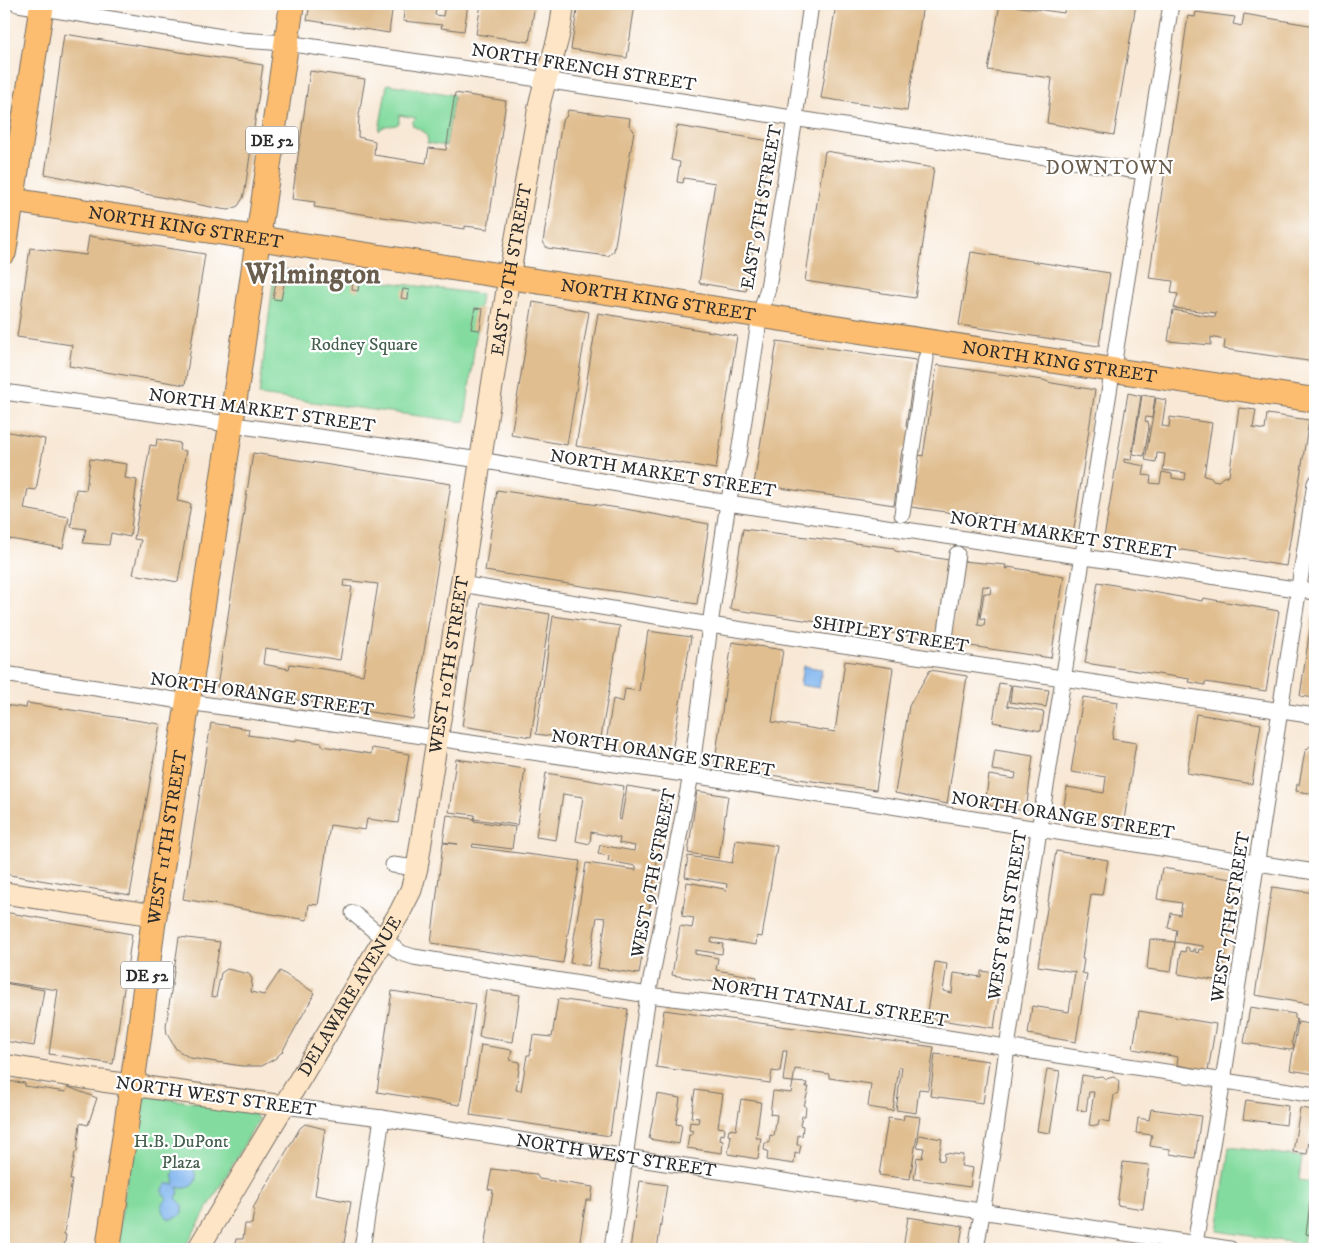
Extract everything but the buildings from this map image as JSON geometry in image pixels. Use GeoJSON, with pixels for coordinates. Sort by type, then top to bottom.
{"type":"FeatureCollection","features":[{"type":"Feature","properties":{"kind":"main road","name":"DE 52"},"geometry":{"type":"LineString","coordinates":[[231,424],[292,4]]}},
{"type":"Feature","properties":{"kind":"main road","name":"EAST 10TH STREET"},"geometry":{"type":"LineString","coordinates":[[545,80],[543,51],[554,4]]}},
{"type":"Feature","properties":{"kind":"main road","name":"EAST 10TH STREET"},"geometry":{"type":"LineString","coordinates":[[480,460],[509,277],[545,80],[556,51],[563,4]]}},
{"type":"Feature","properties":{"kind":"main road"},"geometry":{"type":"LineString","coordinates":[[4,252],[8,200],[42,6]]}},
{"type":"Feature","properties":{"kind":"main road","name":"NORTH KING STREET"},"geometry":{"type":"LineString","coordinates":[[8,200],[1315,400]]}},
{"type":"Feature","properties":{"kind":"main road","name":"WEST 11TH STREET"},"geometry":{"type":"LineString","coordinates":[[108,1249],[155,915],[231,424]]}},
{"type":"Feature","properties":{"kind":"main road","name":"WEST 10TH STREET"},"geometry":{"type":"LineString","coordinates":[[417,868],[480,460]]}},
{"type":"Feature","properties":{"kind":"main road","name":"DELAWARE AVENUE"},"geometry":{"type":"LineString","coordinates":[[198,1249],[400,912],[411,890],[417,868]]}},
{"type":"Feature","properties":{"kind":"main road"},"geometry":{"type":"LineString","coordinates":[[4,892],[155,915]]}},
{"type":"Feature","properties":{"kind":"main road","name":"NORTH WEST STREET"},"geometry":{"type":"LineString","coordinates":[[4,1065],[284,1106]]}},
{"type":"Feature","properties":{"kind":"street","name":"NORTH FRENCH STREET"},"geometry":{"type":"LineString","coordinates":[[18,4],[42,6],[241,40],[286,43],[545,80],[1144,172]]}},
{"type":"Feature","properties":{"kind":"street","name":"EAST 9TH STREET"},"geometry":{"type":"LineString","coordinates":[[728,503],[739,453],[760,315],[768,288],[811,4]]}},
{"type":"Feature","properties":{"kind":"street","name":"WEST 8TH STREET"},"geometry":{"type":"LineString","coordinates":[[976,1249],[996,1129],[1006,1048],[1039,830],[1171,4]]}},
{"type":"Feature","properties":{"kind":"street"},"geometry":{"type":"LineString","coordinates":[[902,514],[926,358]]}},
{"type":"Feature","properties":{"kind":"street","name":"NORTH MARKET STREET"},"geometry":{"type":"LineString","coordinates":[[4,392],[480,460],[728,503],[1315,592]]}},
{"type":"Feature","properties":{"kind":"street","name":"WEST 7TH STREET"},"geometry":{"type":"LineString","coordinates":[[1194,1247],[1258,863],[1315,483]]}},
{"type":"Feature","properties":{"kind":"street","name":"WEST 9TH STREET"},"geometry":{"type":"LineString","coordinates":[[612,1249],[648,994],[692,775],[710,625],[728,503]]}},
{"type":"Feature","properties":{"kind":"street"},"geometry":{"type":"LineString","coordinates":[[944,645],[957,554]]}},
{"type":"Feature","properties":{"kind":"street","name":"SHIPLEY STREET"},"geometry":{"type":"LineString","coordinates":[[461,584],[1063,680],[1315,716]]}},
{"type":"Feature","properties":{"kind":"street","name":"NORTH ORANGE STREET"},"geometry":{"type":"LineString","coordinates":[[4,674],[692,775],[1315,872]]}},
{"type":"Feature","properties":{"kind":"street"},"geometry":{"type":"LineString","coordinates":[[393,865],[417,868]]}},
{"type":"Feature","properties":{"kind":"street","name":"NORTH TATNALL STREET"},"geometry":{"type":"LineString","coordinates":[[353,913],[401,953],[414,957],[1315,1095]]}},
{"type":"Feature","properties":{"kind":"street","name":"NORTH WEST STREET"},"geometry":{"type":"LineString","coordinates":[[284,1106],[382,1118],[982,1211],[1194,1247],[1230,1249]]}},
{"type":"Feature","properties":{"kind":"street"},"geometry":{"type":"LineString","coordinates":[[362,1249],[382,1118]]}},
{"type":"Feature","properties":{"kind":"green space"},"geometry":{"type":"Polygon","coordinates":[[[387,84],[454,95],[446,146],[427,143],[426,133],[413,126],[412,122],[416,118],[399,115],[398,124],[386,126],[379,131],[387,84]]]}},
{"type":"Feature","properties":{"kind":"green space","name":"Rodney Square"},"geometry":{"type":"Polygon","coordinates":[[[275,268],[481,294],[465,422],[259,395],[275,268]]]}},
{"type":"Feature","properties":{"kind":"green space","name":"H.B. DuPont Plaza"},"geometry":{"type":"Polygon","coordinates":[[[144,1096],[247,1109],[259,1119],[184,1249],[116,1249],[139,1100],[144,1096]]]}},
{"type":"Feature","properties":{"kind":"green space"},"geometry":{"type":"Polygon","coordinates":[[[1229,1147],[1302,1157],[1299,1180],[1312,1182],[1303,1244],[1217,1231],[1229,1147]]]}},
{"type":"Feature","properties":{"kind":"water"},"geometry":{"type":"Polygon","coordinates":[[[803,666],[822,669],[819,688],[800,685],[803,666]]]}},
{"type":"Feature","properties":{"kind":"water"},"geometry":{"type":"Polygon","coordinates":[[[184,1165],[194,1170],[196,1179],[190,1187],[177,1187],[179,1192],[176,1198],[183,1205],[183,1211],[178,1217],[170,1219],[162,1210],[167,1199],[163,1194],[163,1189],[166,1184],[175,1184],[173,1173],[184,1165]]]}},
{"type":"Feature","properties":{"kind":"district","name":"DOWNTOWN"},"geometry":{"type":"Point","coordinates":[1110,167]}},
{"type":"Feature","properties":{"kind":"district","name":"Wilmington"},"geometry":{"type":"Point","coordinates":[313,273]}}]}
